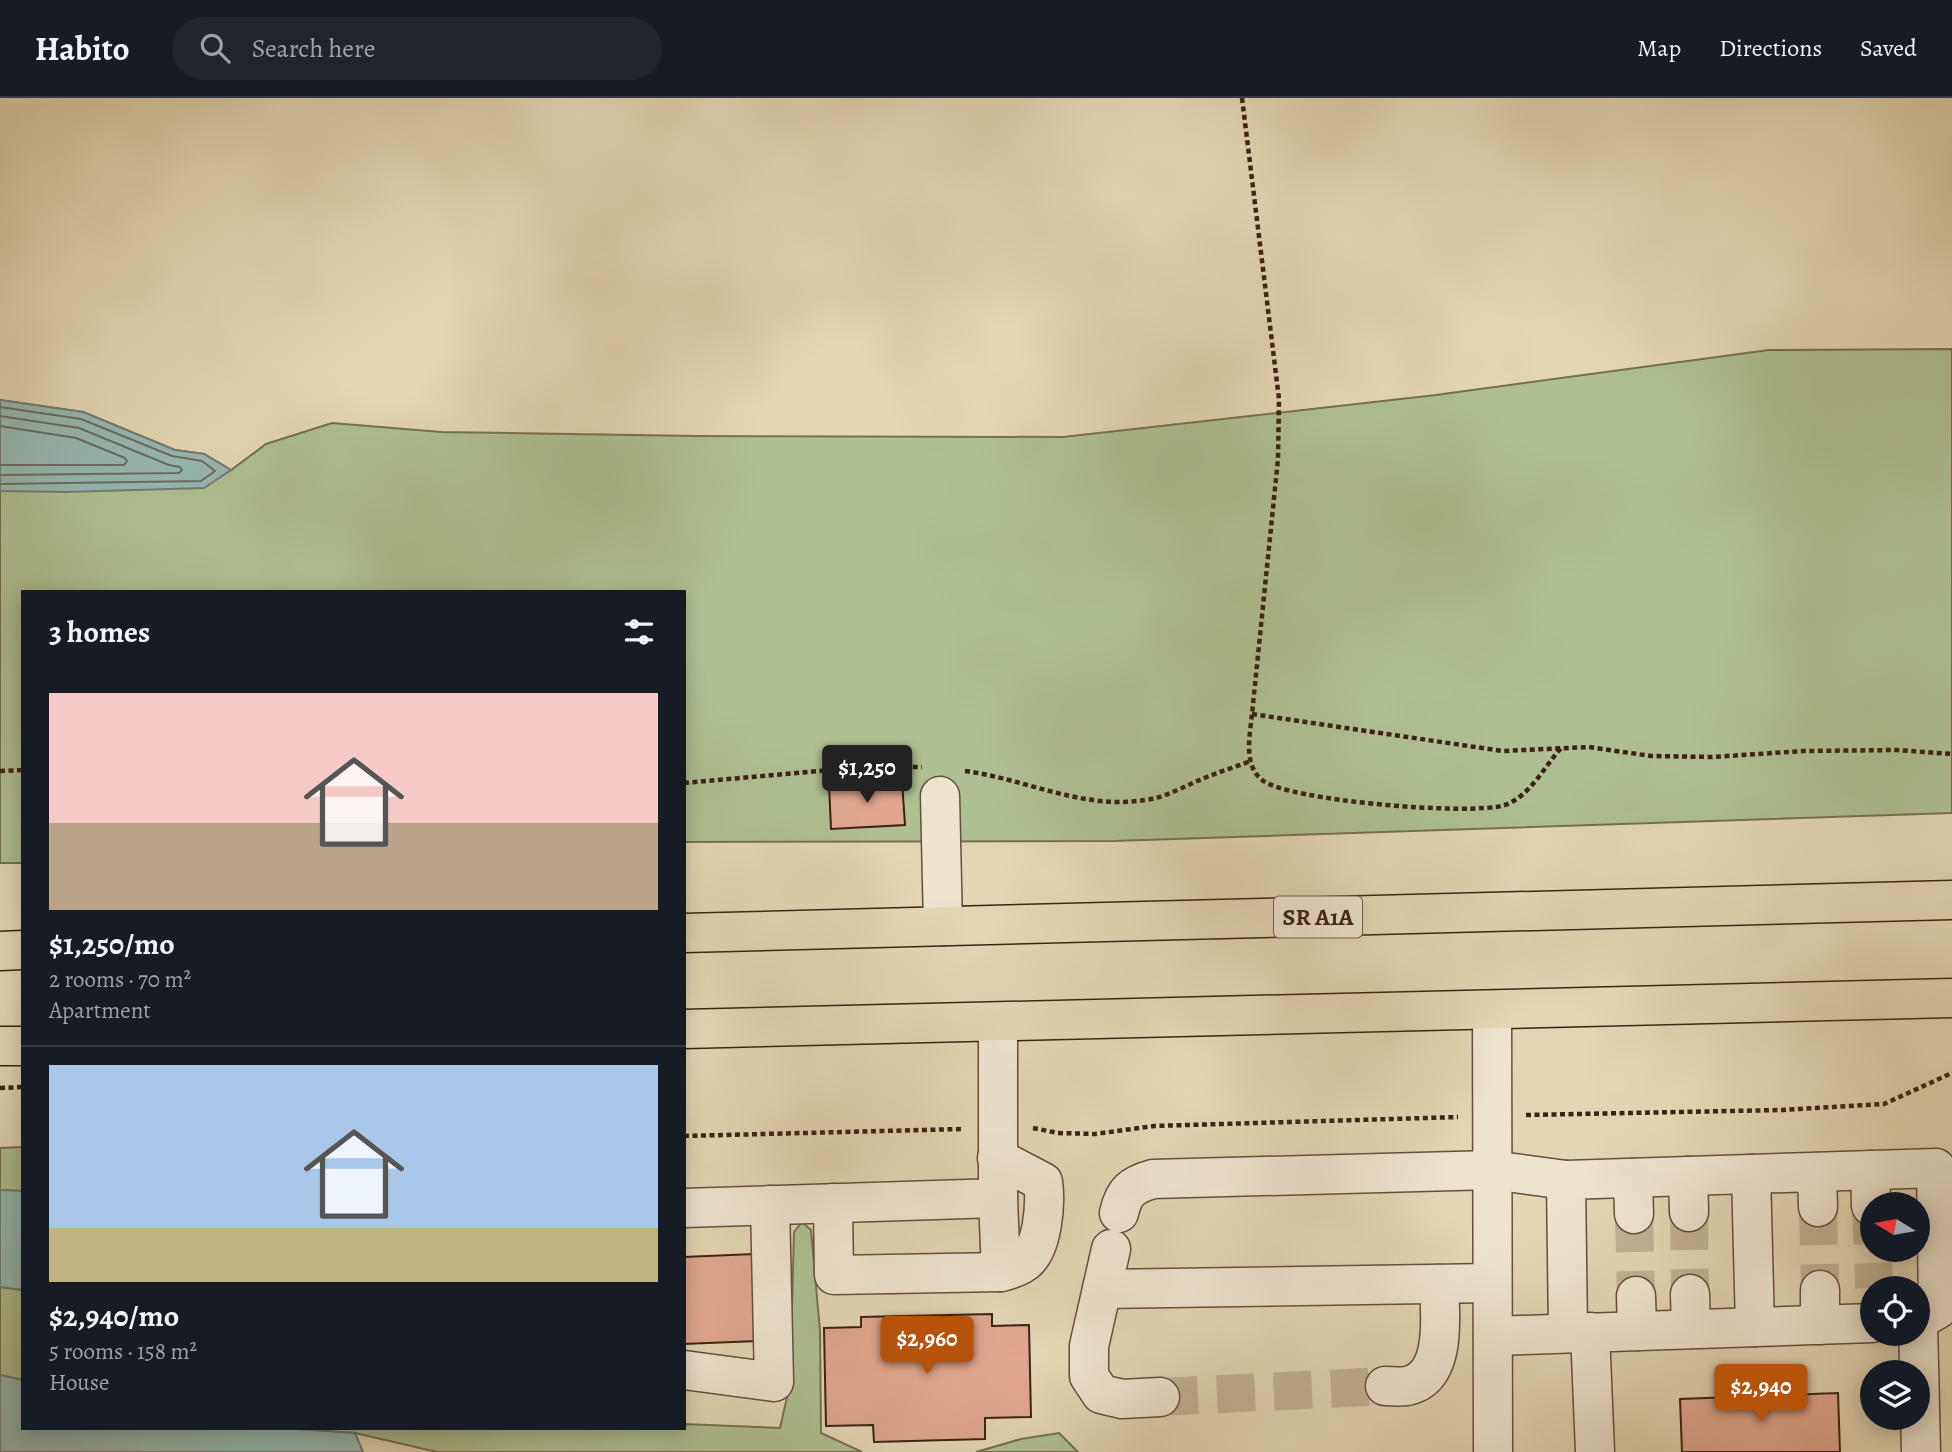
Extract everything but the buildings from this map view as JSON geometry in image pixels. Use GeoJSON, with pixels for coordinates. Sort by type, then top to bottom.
{"type":"FeatureCollection","features":[{"type":"Feature","properties":{"kind":"main road","name":"SR A1A"},"geometry":{"type":"LineString","coordinates":[[686,933],[1952,900]]}},
{"type":"Feature","properties":{"kind":"main road"},"geometry":{"type":"LineString","coordinates":[[0,951],[21,950]]}},
{"type":"Feature","properties":{"kind":"main road"},"geometry":{"type":"LineString","coordinates":[[686,1029],[1952,998]]}},
{"type":"Feature","properties":{"kind":"main road"},"geometry":{"type":"LineString","coordinates":[[0,1046],[21,1046]]}},
{"type":"Feature","properties":{"kind":"lane"},"geometry":{"type":"LineString","coordinates":[[940,796],[943,926]]}},
{"type":"Feature","properties":{"kind":"lane"},"geometry":{"type":"LineString","coordinates":[[1492,1010],[1493,1452]]}},
{"type":"Feature","properties":{"kind":"lane"},"geometry":{"type":"LineString","coordinates":[[998,1022],[997,1142],[1001,1272]]}},
{"type":"Feature","properties":{"kind":"lane"},"geometry":{"type":"LineString","coordinates":[[832,1203],[834,1275],[1001,1272],[1024,1264],[1036,1249],[1045,1200],[1043,1182],[997,1142]]}},
{"type":"Feature","properties":{"kind":"lane"},"geometry":{"type":"LineString","coordinates":[[1160,1398],[1122,1399],[1101,1394],[1089,1376],[1089,1346],[1122,1199],[1136,1184],[1153,1179],[1492,1170],[1566,1180],[1633,1196],[1688,1194],[1751,1174],[1817,1190],[1871,1188],[1937,1168],[1931,1316],[1921,1452]]}},
{"type":"Feature","properties":{"kind":"lane"},"geometry":{"type":"LineString","coordinates":[[1751,1174],[1755,1327]]}},
{"type":"Feature","properties":{"kind":"lane"},"geometry":{"type":"LineString","coordinates":[[1566,1180],[1579,1333],[1595,1452]]}},
{"type":"Feature","properties":{"kind":"lane"},"geometry":{"type":"LineString","coordinates":[[686,1208],[998,1198]]}},
{"type":"Feature","properties":{"kind":"lane"},"geometry":{"type":"LineString","coordinates":[[686,1370],[774,1382],[770,1205]]}},
{"type":"Feature","properties":{"kind":"lane"},"geometry":{"type":"LineString","coordinates":[[1102,1289],[1492,1283]]}},
{"type":"Feature","properties":{"kind":"lane"},"geometry":{"type":"LineString","coordinates":[[1385,1386],[1410,1385],[1429,1373],[1438,1354],[1441,1330],[1439,1284]]}},
{"type":"Feature","properties":{"kind":"lane"},"geometry":{"type":"LineString","coordinates":[[1493,1336],[1579,1333],[1636,1314],[1690,1311],[1755,1327],[1820,1307],[1860,1319]]}},
{"type":"Feature","properties":{"kind":"path"},"geometry":{"type":"LineString","coordinates":[[1242,98],[1279,400],[1278,458],[1249,754],[1253,768],[1262,781],[1291,792],[1378,804],[1466,810],[1505,805],[1522,796],[1560,748]]}},
{"type":"Feature","properties":{"kind":"path"},"geometry":{"type":"LineString","coordinates":[[1252,714],[1502,751],[1589,747],[1651,756],[1712,757],[1804,751],[1897,750],[1952,754]]}},
{"type":"Feature","properties":{"kind":"path"},"geometry":{"type":"LineString","coordinates":[[0,771],[21,770]]}},
{"type":"Feature","properties":{"kind":"path"},"geometry":{"type":"LineString","coordinates":[[686,1136],[997,1142],[1017,1125],[1058,1133],[1095,1134],[1154,1126],[1783,1110],[1884,1104],[1952,1073]]}},
{"type":"Feature","properties":{"kind":"path"},"geometry":{"type":"LineString","coordinates":[[0,1088],[21,1087]]}},
{"type":"Feature","properties":{"kind":"green space"},"geometry":{"type":"Polygon","coordinates":[[[1952,349],[1952,813],[1114,841],[686,842],[686,590],[21,590],[21,863],[0,863],[0,400],[83,412],[175,450],[204,454],[231,470],[266,444],[332,423],[441,432],[1063,437],[1436,395],[1769,350],[1952,349]]]}},
{"type":"Feature","properties":{"kind":"green space"},"geometry":{"type":"Polygon","coordinates":[[[21,1147],[21,1191],[0,1190],[0,1148],[21,1147]]]}},
{"type":"Feature","properties":{"kind":"green space"},"geometry":{"type":"Polygon","coordinates":[[[802,1222],[811,1230],[820,1331],[821,1433],[862,1452],[437,1452],[355,1433],[311,1430],[686,1430],[686,1424],[780,1428],[790,1384],[794,1232],[802,1222]]]}},
{"type":"Feature","properties":{"kind":"green space"},"geometry":{"type":"Polygon","coordinates":[[[0,1287],[21,1290],[21,1380],[0,1375],[0,1287]]]}},
{"type":"Feature","properties":{"kind":"green space"},"geometry":{"type":"Polygon","coordinates":[[[1059,1433],[1078,1452],[976,1452],[1021,1439],[1059,1433]]]}},
{"type":"Feature","properties":{"kind":"water"},"geometry":{"type":"Polygon","coordinates":[[[0,400],[83,412],[175,450],[204,454],[231,470],[204,488],[0,491],[0,400]]]}},
{"type":"Feature","properties":{"kind":"water"},"geometry":{"type":"Polygon","coordinates":[[[0,1190],[21,1191],[21,1290],[0,1287],[0,1190]]]}},
{"type":"Feature","properties":{"kind":"water"},"geometry":{"type":"Polygon","coordinates":[[[0,1375],[21,1380],[21,1430],[311,1430],[355,1433],[363,1452],[0,1452],[0,1375]]]}},
{"type":"Feature","properties":{"kind":"tunnel"},"geometry":{"type":"LineString","coordinates":[[1818,1207],[1820,1290]]}},
{"type":"Feature","properties":{"kind":"tunnel"},"geometry":{"type":"LineString","coordinates":[[1689,1212],[1690,1294]]}},
{"type":"Feature","properties":{"kind":"tunnel"},"geometry":{"type":"LineString","coordinates":[[1634,1214],[1636,1296]]}},
{"type":"Feature","properties":{"kind":"tunnel"},"geometry":{"type":"LineString","coordinates":[[1873,1262],[1874,1276]]}},
{"type":"Feature","properties":{"kind":"tunnel"},"geometry":{"type":"LineString","coordinates":[[1160,1397],[1385,1386]]}}]}
